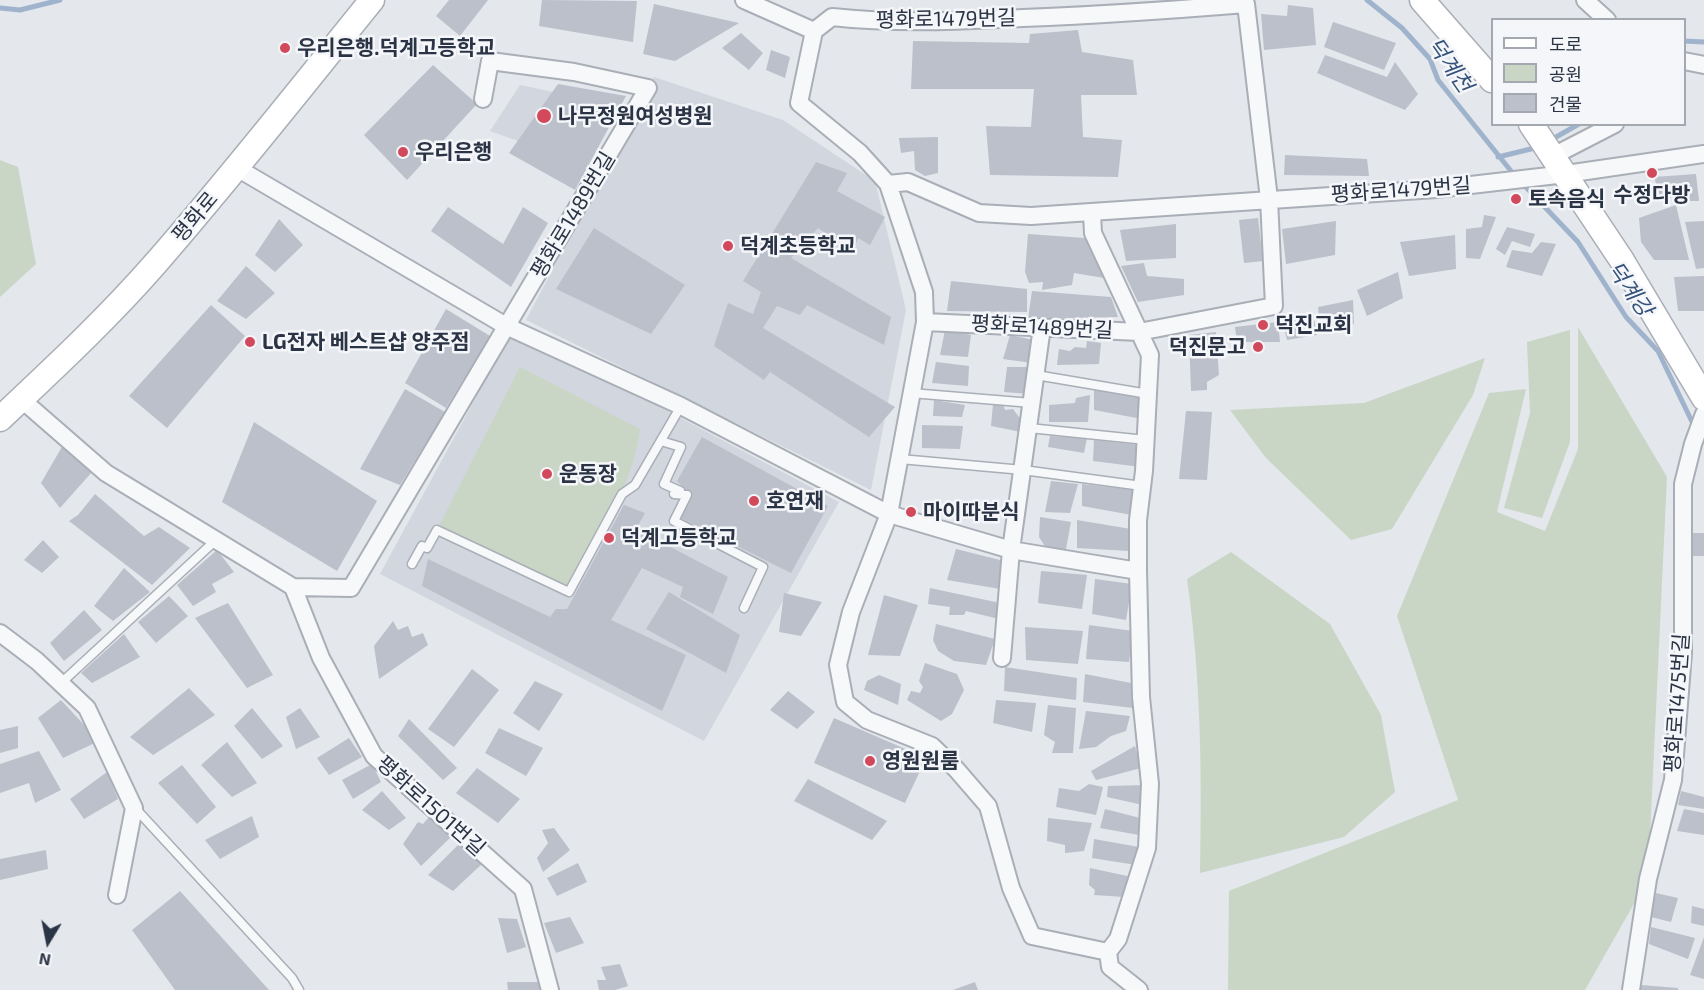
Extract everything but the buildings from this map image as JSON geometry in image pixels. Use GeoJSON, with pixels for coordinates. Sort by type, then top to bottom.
{"type":"FeatureCollection","features":[{"type":"Feature","properties":{"kind":"main road","name":"평화로"},"geometry":{"type":"LineString","coordinates":[[0,418],[92,331],[138,282],[237,168],[372,0]]}},
{"type":"Feature","properties":{"kind":"main road"},"geometry":{"type":"LineString","coordinates":[[1422,0],[1491,79]]}},
{"type":"Feature","properties":{"kind":"main road"},"geometry":{"type":"LineString","coordinates":[[1534,129],[1627,268],[1704,398]]}},
{"type":"Feature","properties":{"kind":"street"},"geometry":{"type":"LineString","coordinates":[[744,0],[814,31],[799,103],[860,153],[888,184],[924,292],[925,322],[889,514],[851,612],[838,665],[845,702],[867,720],[932,746],[956,769],[988,806],[1011,888],[1032,936],[1108,952],[1110,966],[1139,990]]}},
{"type":"Feature","properties":{"kind":"street"},"geometry":{"type":"LineString","coordinates":[[1585,0],[1605,18]]}},
{"type":"Feature","properties":{"kind":"street","name":"평화로1479번길"},"geometry":{"type":"LineString","coordinates":[[814,31],[832,17],[872,21],[984,20],[1147,13],[1246,4],[1269,199]]}},
{"type":"Feature","properties":{"kind":"street","name":"평화로1489번길"},"geometry":{"type":"LineString","coordinates":[[483,99],[490,61],[574,72],[648,88],[507,327]]}},
{"type":"Feature","properties":{"kind":"street"},"geometry":{"type":"LineString","coordinates":[[1686,61],[1704,65]]}},
{"type":"Feature","properties":{"kind":"street"},"geometry":{"type":"LineString","coordinates":[[1557,161],[1612,126]]}},
{"type":"Feature","properties":{"kind":"street"},"geometry":{"type":"LineString","coordinates":[[1557,161],[1704,154]]}},
{"type":"Feature","properties":{"kind":"street","name":"평화로1479번길"},"geometry":{"type":"LineString","coordinates":[[888,184],[908,182],[979,213],[1031,216],[1092,214],[1269,199],[1436,189],[1531,178],[1557,161]]}},
{"type":"Feature","properties":{"kind":"street"},"geometry":{"type":"LineString","coordinates":[[237,168],[507,327],[681,406],[889,514],[1011,550],[1138,571]]}},
{"type":"Feature","properties":{"kind":"street"},"geometry":{"type":"LineString","coordinates":[[1139,332],[1274,306],[1269,199]]}},
{"type":"Feature","properties":{"kind":"street","name":"평화로1489번길"},"geometry":{"type":"LineString","coordinates":[[1092,214],[1093,233],[1150,355],[1146,440],[1138,520],[1141,697],[1150,784],[1147,848],[1118,939],[1108,952]]}},
{"type":"Feature","properties":{"kind":"street","name":"평화로1489번길"},"geometry":{"type":"LineString","coordinates":[[925,322],[1139,332]]}},
{"type":"Feature","properties":{"kind":"street"},"geometry":{"type":"LineString","coordinates":[[21,399],[106,473],[293,586],[351,588],[507,327]]}},
{"type":"Feature","properties":{"kind":"street"},"geometry":{"type":"LineString","coordinates":[[1002,658],[1011,550],[1042,327]]}},
{"type":"Feature","properties":{"kind":"street","name":"평화로1475번길"},"geometry":{"type":"LineString","coordinates":[[1631,990],[1648,879],[1673,780],[1683,653],[1683,484],[1702,419]]}},
{"type":"Feature","properties":{"kind":"street","name":"평화로1501번길"},"geometry":{"type":"LineString","coordinates":[[293,586],[321,658],[374,756],[523,889],[550,990]]}},
{"type":"Feature","properties":{"kind":"street"},"geometry":{"type":"LineString","coordinates":[[0,633],[37,661],[87,708],[134,808],[117,895]]}},
{"type":"Feature","properties":{"kind":"lane"},"geometry":{"type":"LineString","coordinates":[[1036,375],[1148,394]]}},
{"type":"Feature","properties":{"kind":"lane"},"geometry":{"type":"LineString","coordinates":[[911,393],[1033,403]]}},
{"type":"Feature","properties":{"kind":"lane"},"geometry":{"type":"LineString","coordinates":[[412,564],[422,546],[427,548],[437,530],[569,592],[622,494],[635,486],[681,406]]}},
{"type":"Feature","properties":{"kind":"lane"},"geometry":{"type":"LineString","coordinates":[[1029,428],[1146,440]]}},
{"type":"Feature","properties":{"kind":"lane"},"geometry":{"type":"LineString","coordinates":[[661,441],[681,447],[664,484],[680,490],[674,494],[687,495],[674,521],[763,567],[744,609]]}},
{"type":"Feature","properties":{"kind":"lane"},"geometry":{"type":"LineString","coordinates":[[900,459],[1023,470],[1142,486]]}},
{"type":"Feature","properties":{"kind":"lane"},"geometry":{"type":"LineString","coordinates":[[61,683],[217,539]]}},
{"type":"Feature","properties":{"kind":"lane"},"geometry":{"type":"LineString","coordinates":[[134,808],[277,961],[299,990]]}},
{"type":"Feature","properties":{"kind":"shaded area","name":"덕계초등학교"},"geometry":{"type":"Polygon","coordinates":[[[654,77],[783,120],[875,181],[906,310],[871,490],[526,320],[654,77]]]}},
{"type":"Feature","properties":{"kind":"shaded area","name":"나무정원여성병원"},"geometry":{"type":"Polygon","coordinates":[[[520,85],[597,101],[565,158],[490,131],[520,85]]]}},
{"type":"Feature","properties":{"kind":"shaded area","name":"덕계고등학교"},"geometry":{"type":"Polygon","coordinates":[[[513,329],[839,502],[704,741],[380,574],[513,329]]]}},
{"type":"Feature","properties":{"kind":"green space"},"geometry":{"type":"Polygon","coordinates":[[[0,160],[18,167],[36,264],[0,297],[0,160]]]}},
{"type":"Feature","properties":{"kind":"green space"},"geometry":{"type":"Polygon","coordinates":[[[1578,327],[1667,477],[1648,879],[1585,990],[1228,990],[1229,891],[1458,800],[1397,616],[1489,393],[1526,389],[1497,512],[1545,531],[1578,449],[1578,327]]]}},
{"type":"Feature","properties":{"kind":"green space"},"geometry":{"type":"Polygon","coordinates":[[[1570,330],[1570,442],[1542,518],[1504,508],[1530,413],[1527,342],[1570,330]]]}},
{"type":"Feature","properties":{"kind":"green space"},"geometry":{"type":"Polygon","coordinates":[[[1485,358],[1473,395],[1392,529],[1351,540],[1266,458],[1230,410],[1364,403],[1485,358]]]}},
{"type":"Feature","properties":{"kind":"green space","name":"운동장"},"geometry":{"type":"Polygon","coordinates":[[[520,367],[640,429],[636,451],[612,514],[569,592],[437,530],[520,367]]]}},
{"type":"Feature","properties":{"kind":"green space"},"geometry":{"type":"Polygon","coordinates":[[[1231,552],[1330,624],[1381,715],[1395,792],[1344,837],[1200,873],[1200,726],[1187,579],[1231,552]]]}},
{"type":"Feature","properties":{"kind":"waterway","name":"덕계천"},"geometry":{"type":"LineString","coordinates":[[0,8],[20,10],[60,0]]}},
{"type":"Feature","properties":{"kind":"waterway","name":"덕계천"},"geometry":{"type":"LineString","coordinates":[[1367,0],[1402,28],[1430,59],[1438,80],[1515,176]]}},
{"type":"Feature","properties":{"kind":"waterway","name":"덕계천"},"geometry":{"type":"LineString","coordinates":[[1686,41],[1704,42]]}},
{"type":"Feature","properties":{"kind":"waterway","name":"덕계천"},"geometry":{"type":"LineString","coordinates":[[1549,141],[1575,126]]}},
{"type":"Feature","properties":{"kind":"waterway","name":"덕계천"},"geometry":{"type":"LineString","coordinates":[[1498,157],[1539,147]]}},
{"type":"Feature","properties":{"kind":"waterway","name":"덕계강"},"geometry":{"type":"LineString","coordinates":[[1522,183],[1578,242],[1626,317],[1658,351],[1695,428]]}},
{"type":"Feature","properties":{"kind":"place","name":"우리은행.덕계고등학교"},"geometry":{"type":"Point","coordinates":[285,48]}},
{"type":"Feature","properties":{"kind":"place","name":"나무정원여성병원"},"geometry":{"type":"Point","coordinates":[544,116]}},
{"type":"Feature","properties":{"kind":"place","name":"우리은행"},"geometry":{"type":"Point","coordinates":[403,152]}},
{"type":"Feature","properties":{"kind":"place","name":"수정다방"},"geometry":{"type":"Point","coordinates":[1652,173]}},
{"type":"Feature","properties":{"kind":"place","name":"토속음식"},"geometry":{"type":"Point","coordinates":[1516,199]}},
{"type":"Feature","properties":{"kind":"place","name":"덕계초등학교"},"geometry":{"type":"Point","coordinates":[728,246]}},
{"type":"Feature","properties":{"kind":"place","name":"덕진교회"},"geometry":{"type":"Point","coordinates":[1263,325]}},
{"type":"Feature","properties":{"kind":"place","name":"LG전자 베스트샵 양주점"},"geometry":{"type":"Point","coordinates":[250,342]}},
{"type":"Feature","properties":{"kind":"place","name":"덕진문고"},"geometry":{"type":"Point","coordinates":[1258,347]}},
{"type":"Feature","properties":{"kind":"place","name":"운동장"},"geometry":{"type":"Point","coordinates":[547,474]}},
{"type":"Feature","properties":{"kind":"place","name":"호연재"},"geometry":{"type":"Point","coordinates":[754,501]}},
{"type":"Feature","properties":{"kind":"place","name":"마이따분식"},"geometry":{"type":"Point","coordinates":[911,512]}},
{"type":"Feature","properties":{"kind":"place","name":"덕계고등학교"},"geometry":{"type":"Point","coordinates":[609,538]}},
{"type":"Feature","properties":{"kind":"place","name":"영원원룸"},"geometry":{"type":"Point","coordinates":[870,761]}}]}
